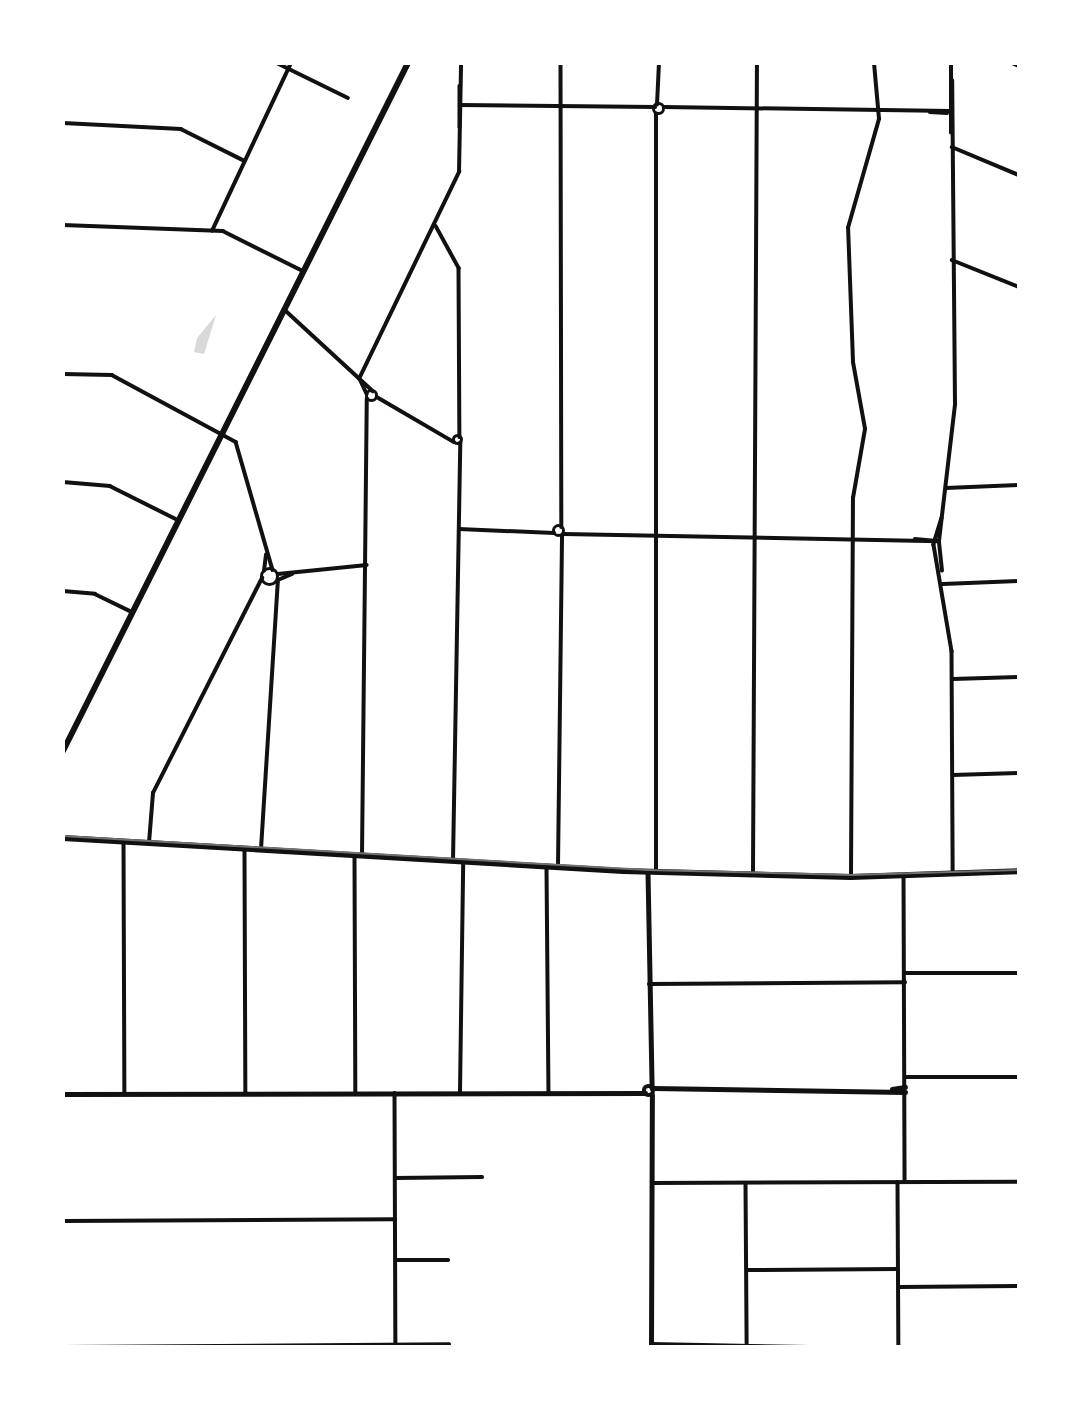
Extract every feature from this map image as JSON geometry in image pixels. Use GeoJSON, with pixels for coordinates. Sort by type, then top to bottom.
{"type":"FeatureCollection","features":[{"type":"Feature","properties":{"kind":"main road"},"geometry":{"type":"LineString","coordinates":[[63,751],[408,63]]}},
{"type":"Feature","properties":{"kind":"main road"},"geometry":{"type":"LineString","coordinates":[[63,838],[463,864],[652,872],[851,877],[1019,871]]}},
{"type":"Feature","properties":{"kind":"street"},"geometry":{"type":"LineString","coordinates":[[277,63],[348,98]]}},
{"type":"Feature","properties":{"kind":"street"},"geometry":{"type":"LineString","coordinates":[[212,231],[243,160],[291,63]]}},
{"type":"Feature","properties":{"kind":"street"},"geometry":{"type":"LineString","coordinates":[[359,379],[436,226],[459,172],[461,63]]}},
{"type":"Feature","properties":{"kind":"street"},"geometry":{"type":"LineString","coordinates":[[558,868],[561,63]]}},
{"type":"Feature","properties":{"kind":"street"},"geometry":{"type":"LineString","coordinates":[[659,63],[657,533],[649,984],[651,1345],[747,1343],[809,1347]]}},
{"type":"Feature","properties":{"kind":"street"},"geometry":{"type":"LineString","coordinates":[[753,875],[757,63]]}},
{"type":"Feature","properties":{"kind":"street"},"geometry":{"type":"LineString","coordinates":[[851,877],[853,538],[865,429],[853,362],[848,228],[879,113],[874,63]]}},
{"type":"Feature","properties":{"kind":"street"},"geometry":{"type":"LineString","coordinates":[[951,63],[948,111],[952,135],[955,418],[939,541],[953,680],[953,874]]}},
{"type":"Feature","properties":{"kind":"street"},"geometry":{"type":"LineString","coordinates":[[1012,63],[1019,66]]}},
{"type":"Feature","properties":{"kind":"street"},"geometry":{"type":"LineString","coordinates":[[462,105],[879,113],[948,111]]}},
{"type":"Feature","properties":{"kind":"street"},"geometry":{"type":"LineString","coordinates":[[63,123],[177,128],[243,160]]}},
{"type":"Feature","properties":{"kind":"street"},"geometry":{"type":"LineString","coordinates":[[952,147],[1019,175]]}},
{"type":"Feature","properties":{"kind":"street"},"geometry":{"type":"LineString","coordinates":[[63,225],[212,231],[303,271]]}},
{"type":"Feature","properties":{"kind":"street"},"geometry":{"type":"LineString","coordinates":[[436,226],[460,268],[453,863]]}},
{"type":"Feature","properties":{"kind":"street"},"geometry":{"type":"LineString","coordinates":[[952,260],[1019,287]]}},
{"type":"Feature","properties":{"kind":"street"},"geometry":{"type":"LineString","coordinates":[[284,309],[373,391],[375,400],[368,415]]}},
{"type":"Feature","properties":{"kind":"street"},"geometry":{"type":"LineString","coordinates":[[63,374],[112,374],[223,432],[238,446],[267,553],[273,570],[278,574],[367,565]]}},
{"type":"Feature","properties":{"kind":"street"},"geometry":{"type":"LineString","coordinates":[[356,1093],[368,415],[367,397],[359,379]]}},
{"type":"Feature","properties":{"kind":"street"},"geometry":{"type":"LineString","coordinates":[[367,397],[373,391]]}},
{"type":"Feature","properties":{"kind":"street"},"geometry":{"type":"LineString","coordinates":[[367,397],[457,440]]}},
{"type":"Feature","properties":{"kind":"street"},"geometry":{"type":"LineString","coordinates":[[63,482],[110,486],[178,521]]}},
{"type":"Feature","properties":{"kind":"street"},"geometry":{"type":"LineString","coordinates":[[946,488],[1019,485]]}},
{"type":"Feature","properties":{"kind":"street"},"geometry":{"type":"LineString","coordinates":[[942,571],[934,538],[943,516]]}},
{"type":"Feature","properties":{"kind":"street"},"geometry":{"type":"LineString","coordinates":[[458,529],[934,538],[939,541]]}},
{"type":"Feature","properties":{"kind":"street"},"geometry":{"type":"LineString","coordinates":[[555,535],[561,530]]}},
{"type":"Feature","properties":{"kind":"street"},"geometry":{"type":"LineString","coordinates":[[555,535],[561,530]]}},
{"type":"Feature","properties":{"kind":"street"},"geometry":{"type":"LineString","coordinates":[[540,531],[555,535]]}},
{"type":"Feature","properties":{"kind":"street"},"geometry":{"type":"LineString","coordinates":[[555,535],[560,554]]}},
{"type":"Feature","properties":{"kind":"street"},"geometry":{"type":"LineString","coordinates":[[913,539],[934,545]]}},
{"type":"Feature","properties":{"kind":"street"},"geometry":{"type":"LineString","coordinates":[[934,545],[939,541]]}},
{"type":"Feature","properties":{"kind":"street"},"geometry":{"type":"LineString","coordinates":[[149,843],[153,793],[262,578],[267,553]]}},
{"type":"Feature","properties":{"kind":"street"},"geometry":{"type":"LineString","coordinates":[[264,571],[273,570]]}},
{"type":"Feature","properties":{"kind":"street"},"geometry":{"type":"LineString","coordinates":[[273,585],[294,573]]}},
{"type":"Feature","properties":{"kind":"street"},"geometry":{"type":"LineString","coordinates":[[260,851],[278,574]]}},
{"type":"Feature","properties":{"kind":"street"},"geometry":{"type":"LineString","coordinates":[[262,578],[264,583]]}},
{"type":"Feature","properties":{"kind":"street"},"geometry":{"type":"LineString","coordinates":[[943,584],[1019,581]]}},
{"type":"Feature","properties":{"kind":"street"},"geometry":{"type":"LineString","coordinates":[[264,583],[273,585]]}},
{"type":"Feature","properties":{"kind":"street"},"geometry":{"type":"LineString","coordinates":[[251,596],[264,583]]}},
{"type":"Feature","properties":{"kind":"street"},"geometry":{"type":"LineString","coordinates":[[273,585],[277,598]]}},
{"type":"Feature","properties":{"kind":"street"},"geometry":{"type":"LineString","coordinates":[[63,591],[95,594],[132,612]]}},
{"type":"Feature","properties":{"kind":"street"},"geometry":{"type":"LineString","coordinates":[[953,680],[1019,677]]}},
{"type":"Feature","properties":{"kind":"street"},"geometry":{"type":"LineString","coordinates":[[63,732],[71,736]]}},
{"type":"Feature","properties":{"kind":"street"},"geometry":{"type":"LineString","coordinates":[[953,775],[1019,773]]}},
{"type":"Feature","properties":{"kind":"street"},"geometry":{"type":"LineString","coordinates":[[124,842],[125,1094]]}},
{"type":"Feature","properties":{"kind":"street"},"geometry":{"type":"LineString","coordinates":[[245,850],[246,1093]]}},
{"type":"Feature","properties":{"kind":"street"},"geometry":{"type":"LineString","coordinates":[[460,1092],[463,864]]}},
{"type":"Feature","properties":{"kind":"street"},"geometry":{"type":"LineString","coordinates":[[547,868],[549,1092]]}},
{"type":"Feature","properties":{"kind":"street"},"geometry":{"type":"LineString","coordinates":[[904,875],[905,1182]]}},
{"type":"Feature","properties":{"kind":"street"},"geometry":{"type":"LineString","coordinates":[[905,974],[1019,973]]}},
{"type":"Feature","properties":{"kind":"street"},"geometry":{"type":"LineString","coordinates":[[649,984],[905,982]]}},
{"type":"Feature","properties":{"kind":"street"},"geometry":{"type":"LineString","coordinates":[[905,1077],[1019,1077]]}},
{"type":"Feature","properties":{"kind":"street"},"geometry":{"type":"LineString","coordinates":[[63,1094],[905,1090]]}},
{"type":"Feature","properties":{"kind":"street"},"geometry":{"type":"LineString","coordinates":[[395,1093],[397,1345]]}},
{"type":"Feature","properties":{"kind":"street"},"geometry":{"type":"LineString","coordinates":[[395,1178],[482,1177]]}},
{"type":"Feature","properties":{"kind":"street"},"geometry":{"type":"LineString","coordinates":[[898,1182],[899,1347]]}},
{"type":"Feature","properties":{"kind":"street"},"geometry":{"type":"LineString","coordinates":[[650,1183],[1019,1182]]}},
{"type":"Feature","properties":{"kind":"street"},"geometry":{"type":"LineString","coordinates":[[746,1183],[747,1343]]}},
{"type":"Feature","properties":{"kind":"street"},"geometry":{"type":"LineString","coordinates":[[63,1221],[395,1219]]}},
{"type":"Feature","properties":{"kind":"street"},"geometry":{"type":"LineString","coordinates":[[396,1260],[448,1260]]}},
{"type":"Feature","properties":{"kind":"street"},"geometry":{"type":"LineString","coordinates":[[747,1270],[898,1269]]}},
{"type":"Feature","properties":{"kind":"street"},"geometry":{"type":"LineString","coordinates":[[899,1287],[1019,1286]]}},
{"type":"Feature","properties":{"kind":"street"},"geometry":{"type":"LineString","coordinates":[[63,1347],[449,1344]]}},
{"type":"Feature","properties":{"kind":"shaded area"},"geometry":{"type":"Polygon","coordinates":[[[216,315],[204,354],[194,352],[197,338],[216,315]]]}},
{"type":"Feature","properties":{"kind":"tram line"},"geometry":{"type":"LineString","coordinates":[[63,836],[648,870],[851,875],[1019,870]]}}]}
